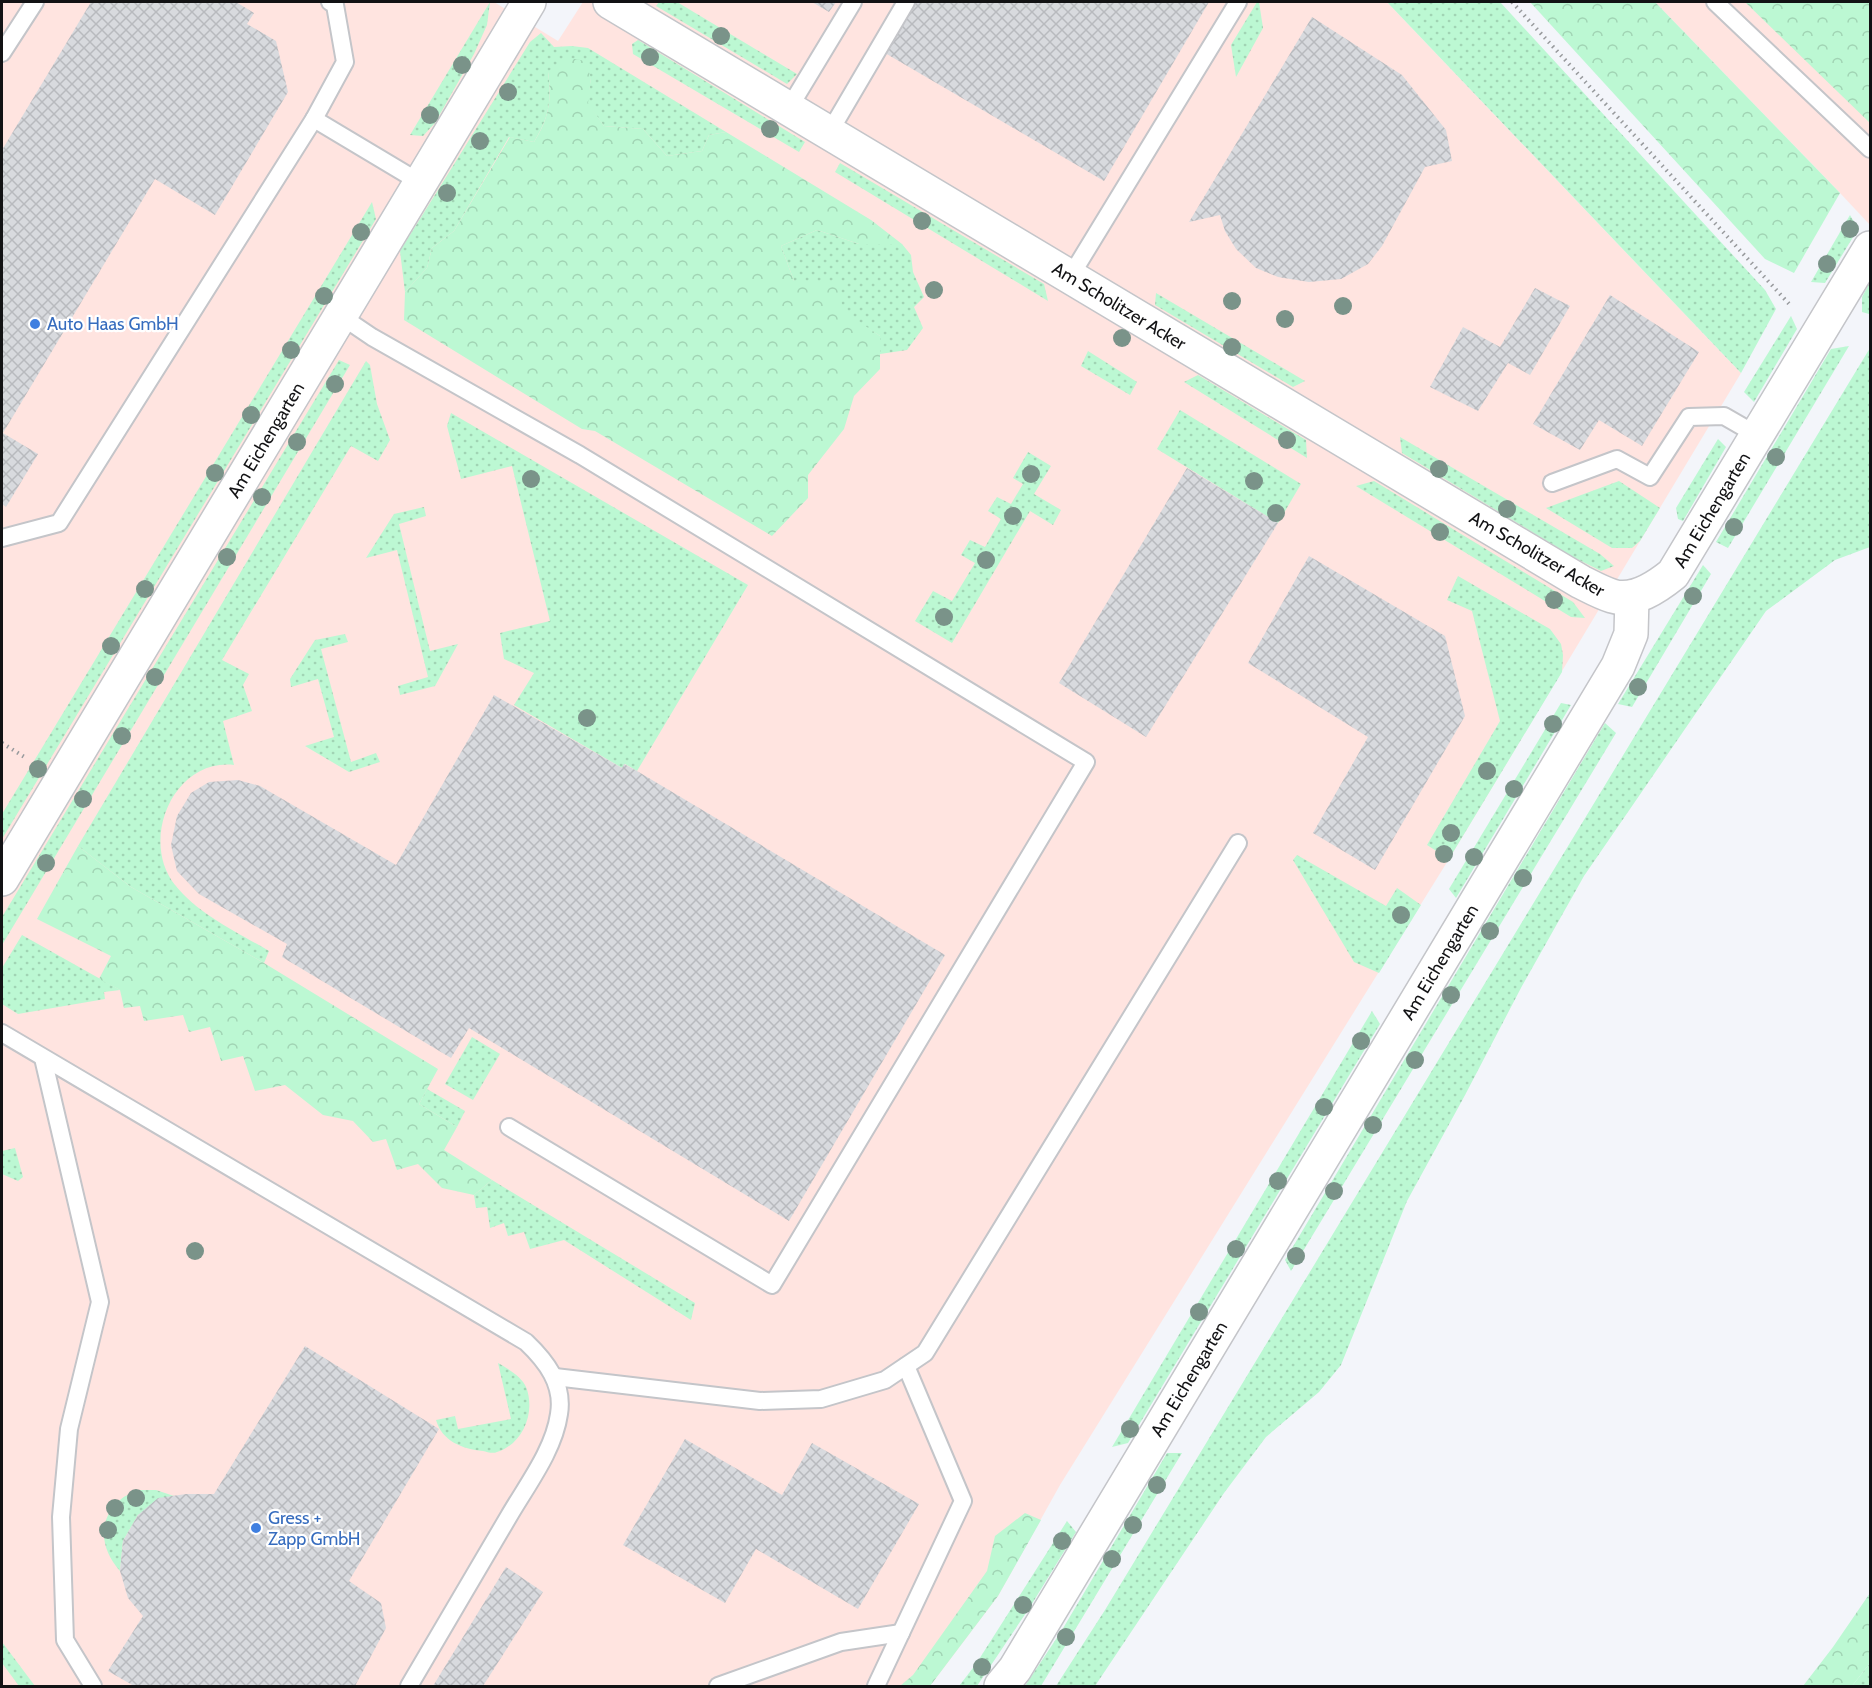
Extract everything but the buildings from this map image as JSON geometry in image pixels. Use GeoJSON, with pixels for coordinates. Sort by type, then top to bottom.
{"type":"FeatureCollection","features":[{"type":"Feature","properties":{"kind":"street","name":"Am Eichengarten"},"geometry":{"type":"LineString","coordinates":[[2,879],[530,2]]}},
{"type":"Feature","properties":{"kind":"street","name":"Am Scholitzer Acker"},"geometry":{"type":"LineString","coordinates":[[610,2],[1581,582],[1614,597],[1632,597]]}},
{"type":"Feature","properties":{"kind":"street","name":"Am Eichengarten"},"geometry":{"type":"LineString","coordinates":[[1001,1686],[1015,1669],[1618,666],[1631,634],[1632,597],[1656,589],[1673,574],[1870,248]]}},
{"type":"Feature","properties":{"kind":"lane"},"geometry":{"type":"LineString","coordinates":[[2,53],[35,2]]}},
{"type":"Feature","properties":{"kind":"lane"},"geometry":{"type":"LineString","coordinates":[[2,538],[59,523],[314,119],[345,62],[335,5],[330,2]]}},
{"type":"Feature","properties":{"kind":"lane"},"geometry":{"type":"LineString","coordinates":[[789,108],[854,2]]}},
{"type":"Feature","properties":{"kind":"lane"},"geometry":{"type":"LineString","coordinates":[[829,133],[906,2]]}},
{"type":"Feature","properties":{"kind":"lane"},"geometry":{"type":"LineString","coordinates":[[1070,277],[1238,2]]}},
{"type":"Feature","properties":{"kind":"lane"},"geometry":{"type":"LineString","coordinates":[[1715,2],[1870,149]]}},
{"type":"Feature","properties":{"kind":"lane"},"geometry":{"type":"LineString","coordinates":[[314,119],[420,183]]}},
{"type":"Feature","properties":{"kind":"lane"},"geometry":{"type":"LineString","coordinates":[[341,316],[372,337],[580,455],[1086,762],[772,1285],[509,1127]]}},
{"type":"Feature","properties":{"kind":"lane"},"geometry":{"type":"LineString","coordinates":[[1552,483],[1617,459],[1650,477],[1689,417],[1724,416],[1757,435]]}},
{"type":"Feature","properties":{"kind":"lane"},"geometry":{"type":"LineString","coordinates":[[555,1377],[770,1401],[821,1399],[885,1380],[925,1353],[1238,843]]}},
{"type":"Feature","properties":{"kind":"lane"},"geometry":{"type":"LineString","coordinates":[[2,1033],[526,1342],[542,1357],[555,1377],[560,1399],[559,1414],[542,1460],[409,1686]]}},
{"type":"Feature","properties":{"kind":"lane"},"geometry":{"type":"LineString","coordinates":[[43,1058],[100,1302],[69,1429],[61,1517],[64,1640],[93,1686]]}},
{"type":"Feature","properties":{"kind":"lane"},"geometry":{"type":"LineString","coordinates":[[876,1686],[963,1501],[906,1366]]}},
{"type":"Feature","properties":{"kind":"lane"},"geometry":{"type":"LineString","coordinates":[[718,1686],[841,1642],[901,1633]]}},
{"type":"Feature","properties":{"kind":"path"},"geometry":{"type":"LineString","coordinates":[[1512,2],[1818,335]]}},
{"type":"Feature","properties":{"kind":"path"},"geometry":{"type":"LineString","coordinates":[[2,743],[26,758]]}},
{"type":"Feature","properties":{"kind":"shaded area"},"geometry":{"type":"Polygon","coordinates":[[[2,2],[494,2],[558,41],[583,2],[1387,2],[1741,373],[1449,859],[1060,1485],[998,1596],[930,1686],[2,1686],[2,2]]]}},
{"type":"Feature","properties":{"kind":"shaded area"},"geometry":{"type":"Polygon","coordinates":[[[1655,2],[1870,2],[1870,225],[1840,193],[1655,2]]]}},
{"type":"Feature","properties":{"kind":"green space"},"geometry":{"type":"Polygon","coordinates":[[[490,2],[487,25],[474,54],[435,123],[423,136],[410,135],[490,2]]]}},
{"type":"Feature","properties":{"kind":"green space"},"geometry":{"type":"Polygon","coordinates":[[[659,2],[677,2],[797,74],[787,84],[656,6],[659,2]]]}},
{"type":"Feature","properties":{"kind":"green space"},"geometry":{"type":"Polygon","coordinates":[[[1259,2],[1263,28],[1236,77],[1231,45],[1259,2]]]}},
{"type":"Feature","properties":{"kind":"green space"},"geometry":{"type":"Polygon","coordinates":[[[1387,2],[1500,2],[1765,290],[1776,309],[1741,373],[1387,2]]]}},
{"type":"Feature","properties":{"kind":"green space"},"geometry":{"type":"Polygon","coordinates":[[[1530,2],[1655,2],[1840,193],[1794,273],[1765,259],[1530,2]]]}},
{"type":"Feature","properties":{"kind":"green space"},"geometry":{"type":"Polygon","coordinates":[[[1745,2],[1870,2],[1870,123],[1745,2]]]}},
{"type":"Feature","properties":{"kind":"green space"},"geometry":{"type":"Polygon","coordinates":[[[541,33],[554,47],[588,48],[726,132],[709,135],[702,151],[667,156],[643,129],[604,126],[587,103],[591,78],[548,72],[550,92],[548,108],[543,125],[534,142],[509,137],[454,231],[432,248],[427,268],[405,292],[400,251],[530,42],[541,33]]]}},
{"type":"Feature","properties":{"kind":"green space"},"geometry":{"type":"Polygon","coordinates":[[[638,40],[805,142],[799,152],[633,54],[632,44],[638,40]]]}},
{"type":"Feature","properties":{"kind":"green space"},"geometry":{"type":"Polygon","coordinates":[[[565,57],[585,61],[591,78],[588,103],[604,126],[643,129],[667,156],[702,151],[709,135],[726,132],[871,220],[902,244],[859,244],[817,230],[781,246],[794,281],[840,281],[842,310],[880,336],[880,369],[854,396],[844,429],[808,475],[808,498],[772,536],[595,431],[582,429],[404,320],[405,292],[427,268],[432,248],[454,231],[510,137],[534,142],[548,109],[550,91],[548,72],[565,57]]]}},
{"type":"Feature","properties":{"kind":"green space"},"geometry":{"type":"Polygon","coordinates":[[[840,163],[1044,284],[1048,301],[835,172],[840,163]]]}},
{"type":"Feature","properties":{"kind":"green space"},"geometry":{"type":"Polygon","coordinates":[[[372,202],[376,219],[2,839],[2,814],[372,202]]]}},
{"type":"Feature","properties":{"kind":"green space"},"geometry":{"type":"Polygon","coordinates":[[[1850,215],[1858,229],[1825,283],[1811,282],[1850,215]]]}},
{"type":"Feature","properties":{"kind":"green space"},"geometry":{"type":"Polygon","coordinates":[[[817,230],[859,244],[902,244],[911,255],[913,272],[924,297],[914,307],[923,328],[907,350],[880,354],[880,336],[794,281],[781,246],[817,230]]]}},
{"type":"Feature","properties":{"kind":"green space"},"geometry":{"type":"Polygon","coordinates":[[[1870,282],[1869,314],[1862,312],[1862,297],[1870,282]]]}},
{"type":"Feature","properties":{"kind":"green space"},"geometry":{"type":"Polygon","coordinates":[[[1156,293],[1305,381],[1293,387],[1155,305],[1156,293]]]}},
{"type":"Feature","properties":{"kind":"green space"},"geometry":{"type":"Polygon","coordinates":[[[1791,316],[1797,329],[1754,402],[1744,392],[1791,316]]]}},
{"type":"Feature","properties":{"kind":"green space"},"geometry":{"type":"Polygon","coordinates":[[[1849,346],[1728,548],[1716,542],[1831,349],[1849,346]]]}},
{"type":"Feature","properties":{"kind":"green space"},"geometry":{"type":"Polygon","coordinates":[[[1870,348],[1870,547],[1835,560],[1766,611],[1584,876],[1522,986],[1407,1201],[1341,1365],[1319,1392],[1266,1437],[1224,1493],[1095,1686],[1056,1686],[1105,1610],[1870,348]]]}},
{"type":"Feature","properties":{"kind":"green space"},"geometry":{"type":"Polygon","coordinates":[[[1088,351],[1137,382],[1130,395],[1081,366],[1088,351]]]}},
{"type":"Feature","properties":{"kind":"green space"},"geometry":{"type":"Polygon","coordinates":[[[339,360],[350,365],[2,945],[2,917],[339,360]]]}},
{"type":"Feature","properties":{"kind":"green space"},"geometry":{"type":"Polygon","coordinates":[[[366,361],[370,365],[377,404],[390,440],[378,461],[351,446],[222,660],[249,674],[243,685],[252,711],[223,721],[234,765],[213,766],[194,774],[179,788],[168,806],[162,825],[161,846],[165,867],[175,885],[206,914],[269,951],[264,963],[131,887],[78,846],[366,361]]]}},
{"type":"Feature","properties":{"kind":"green space"},"geometry":{"type":"Polygon","coordinates":[[[1198,375],[1306,440],[1307,458],[1184,382],[1198,375]]]}},
{"type":"Feature","properties":{"kind":"green space"},"geometry":{"type":"Polygon","coordinates":[[[1180,410],[1301,484],[1278,523],[1157,449],[1180,410]]]}},
{"type":"Feature","properties":{"kind":"green space"},"geometry":{"type":"Polygon","coordinates":[[[451,413],[748,585],[637,771],[625,764],[622,768],[514,705],[534,673],[504,659],[500,633],[550,621],[512,466],[461,479],[447,426],[451,413]]]}},
{"type":"Feature","properties":{"kind":"green space"},"geometry":{"type":"Polygon","coordinates":[[[1400,437],[1600,554],[1614,566],[1601,571],[1575,558],[1402,453],[1400,437]]]}},
{"type":"Feature","properties":{"kind":"green space"},"geometry":{"type":"Polygon","coordinates":[[[1718,439],[1726,447],[1683,521],[1678,519],[1676,508],[1718,439]]]}},
{"type":"Feature","properties":{"kind":"green space"},"geometry":{"type":"Polygon","coordinates":[[[1028,452],[1051,466],[1034,494],[1061,510],[1053,525],[1030,511],[952,643],[915,621],[933,591],[952,601],[975,563],[961,555],[970,540],[985,547],[1001,519],[988,511],[997,497],[1011,504],[1023,484],[1013,478],[1028,452]]]}},
{"type":"Feature","properties":{"kind":"green space"},"geometry":{"type":"Polygon","coordinates":[[[1374,481],[1573,602],[1585,618],[1571,617],[1356,486],[1374,481]]]}},
{"type":"Feature","properties":{"kind":"green space"},"geometry":{"type":"Polygon","coordinates":[[[1619,481],[1660,508],[1640,541],[1632,548],[1612,548],[1546,508],[1619,481]]]}},
{"type":"Feature","properties":{"kind":"green space"},"geometry":{"type":"Polygon","coordinates":[[[424,507],[426,516],[399,524],[430,651],[458,644],[435,686],[400,695],[398,686],[428,677],[397,550],[366,558],[394,514],[424,507]]]}},
{"type":"Feature","properties":{"kind":"green space"},"geometry":{"type":"Polygon","coordinates":[[[1703,565],[1711,574],[1632,707],[1618,704],[1703,565]]]}},
{"type":"Feature","properties":{"kind":"green space"},"geometry":{"type":"Polygon","coordinates":[[[1458,576],[1550,629],[1561,644],[1563,655],[1562,672],[1449,859],[1427,845],[1500,721],[1472,611],[1447,600],[1458,576]]]}},
{"type":"Feature","properties":{"kind":"green space"},"geometry":{"type":"Polygon","coordinates":[[[345,634],[348,642],[321,649],[351,762],[376,753],[380,762],[349,772],[305,746],[334,737],[318,679],[291,687],[290,679],[315,640],[345,634]]]}},
{"type":"Feature","properties":{"kind":"green space"},"geometry":{"type":"Polygon","coordinates":[[[1561,703],[1571,705],[1456,898],[1449,889],[1561,703]]]}},
{"type":"Feature","properties":{"kind":"green space"},"geometry":{"type":"Polygon","coordinates":[[[1605,723],[1616,733],[1291,1271],[1285,1260],[1605,723]]]}},
{"type":"Feature","properties":{"kind":"green space"},"geometry":{"type":"Polygon","coordinates":[[[78,846],[131,887],[264,963],[438,1069],[419,1104],[457,1127],[444,1150],[492,1180],[474,1195],[442,1188],[418,1164],[397,1170],[386,1139],[373,1142],[353,1121],[323,1115],[285,1085],[255,1091],[243,1056],[221,1061],[210,1027],[189,1032],[183,1015],[144,1021],[140,1006],[124,1008],[120,990],[99,979],[111,956],[37,919],[78,846]]]}},
{"type":"Feature","properties":{"kind":"green space"},"geometry":{"type":"Polygon","coordinates":[[[1297,855],[1386,906],[1397,888],[1421,905],[1379,973],[1354,962],[1293,860],[1297,855]]]}},
{"type":"Feature","properties":{"kind":"green space"},"geometry":{"type":"Polygon","coordinates":[[[22,935],[120,990],[104,992],[105,999],[18,1014],[2,1004],[2,968],[22,935]]]}},
{"type":"Feature","properties":{"kind":"green space"},"geometry":{"type":"Polygon","coordinates":[[[1372,1011],[1380,1024],[1128,1443],[1112,1447],[1372,1011]]]}},
{"type":"Feature","properties":{"kind":"green space"},"geometry":{"type":"Polygon","coordinates":[[[472,1037],[500,1054],[473,1100],[445,1084],[472,1037]]]}},
{"type":"Feature","properties":{"kind":"green space"},"geometry":{"type":"Polygon","coordinates":[[[427,1089],[465,1111],[457,1127],[419,1104],[427,1089]]]}},
{"type":"Feature","properties":{"kind":"green space"},"geometry":{"type":"Polygon","coordinates":[[[15,1148],[23,1177],[18,1181],[2,1174],[2,1151],[15,1148]]]}},
{"type":"Feature","properties":{"kind":"green space"},"geometry":{"type":"Polygon","coordinates":[[[492,1180],[695,1303],[691,1320],[564,1240],[530,1249],[524,1232],[508,1236],[504,1223],[490,1228],[487,1207],[476,1208],[474,1195],[492,1180]]]}},
{"type":"Feature","properties":{"kind":"green space"},"geometry":{"type":"Polygon","coordinates":[[[498,1363],[518,1376],[526,1387],[529,1407],[525,1426],[514,1442],[494,1453],[454,1443],[443,1433],[436,1420],[455,1416],[458,1429],[511,1419],[498,1363]]]}},
{"type":"Feature","properties":{"kind":"green space"},"geometry":{"type":"Polygon","coordinates":[[[1167,1453],[1182,1453],[1041,1686],[1025,1686],[1062,1630],[1167,1453]]]}},
{"type":"Feature","properties":{"kind":"green space"},"geometry":{"type":"Polygon","coordinates":[[[139,1490],[156,1490],[174,1496],[138,1515],[123,1541],[120,1571],[106,1546],[104,1528],[106,1519],[118,1502],[139,1490]]]}},
{"type":"Feature","properties":{"kind":"green space"},"geometry":{"type":"Polygon","coordinates":[[[1025,1513],[1041,1520],[998,1596],[930,1686],[900,1686],[913,1675],[987,1571],[995,1536],[1025,1513]]]}},
{"type":"Feature","properties":{"kind":"green space"},"geometry":{"type":"Polygon","coordinates":[[[1067,1521],[1076,1532],[1030,1607],[977,1686],[959,1686],[976,1664],[1067,1521]]]}},
{"type":"Feature","properties":{"kind":"green space"},"geometry":{"type":"Polygon","coordinates":[[[1870,1593],[1870,1663],[1852,1686],[1803,1686],[1833,1647],[1870,1593]]]}},
{"type":"Feature","properties":{"kind":"green space"},"geometry":{"type":"Polygon","coordinates":[[[2,1642],[35,1686],[19,1686],[2,1663],[2,1642]]]}},
{"type":"Feature","properties":{"kind":"green space"},"geometry":{"type":"Polygon","coordinates":[[[1870,1663],[1870,1686],[1852,1686],[1870,1663]]]}},
{"type":"Feature","properties":{"kind":"place","name":"Auto Haas GmbH"},"geometry":{"type":"Point","coordinates":[35,324]}},
{"type":"Feature","properties":{"kind":"place","name":"Gress + Zapp GmbH"},"geometry":{"type":"Point","coordinates":[256,1528]}}]}
